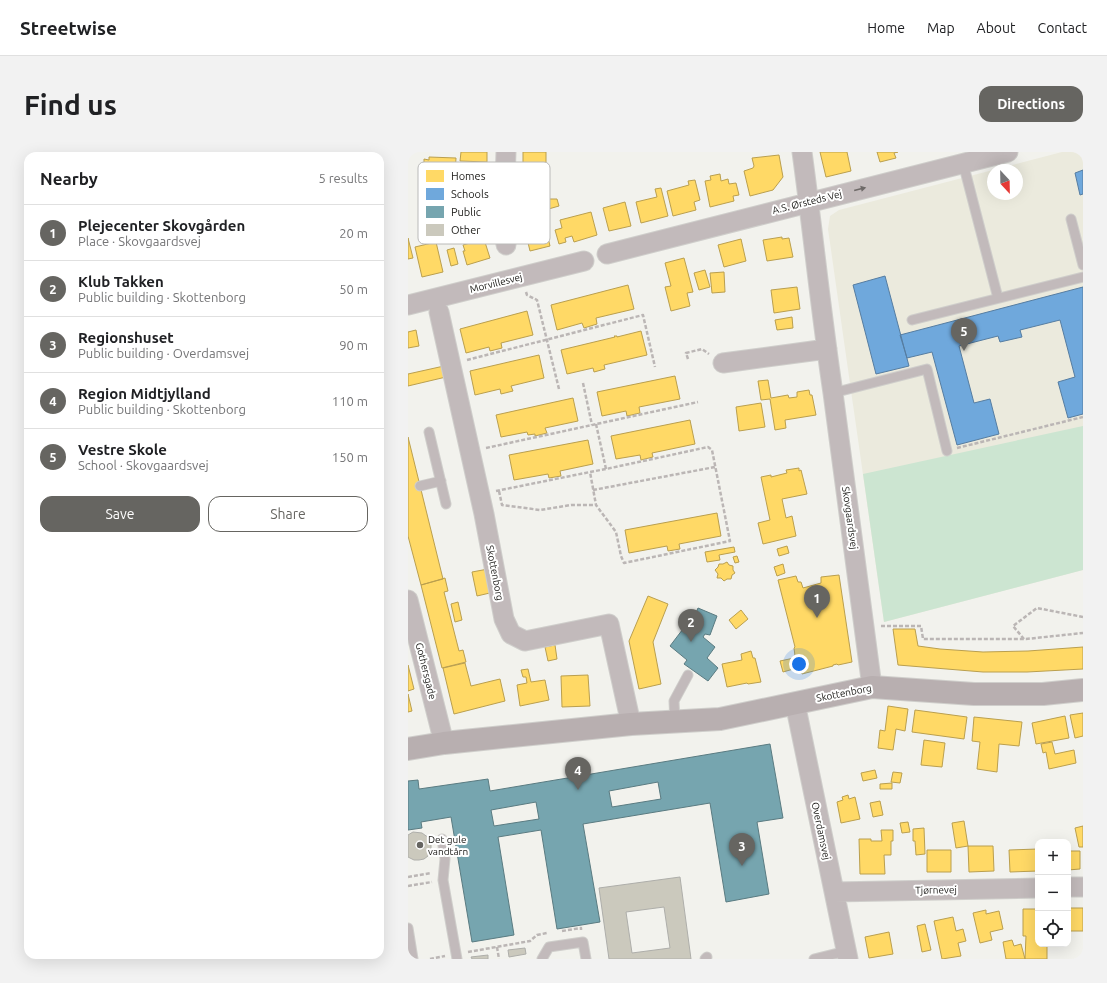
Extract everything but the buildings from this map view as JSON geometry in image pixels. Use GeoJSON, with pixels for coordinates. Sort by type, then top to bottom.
{"type":"FeatureCollection","features":[{"type":"Feature","properties":{"kind":"street"},"geometry":{"type":"LineString","coordinates":[[506,152],[506,162]]}},
{"type":"Feature","properties":{"kind":"street","name":"Skovgaardsvej"},"geometry":{"type":"LineString","coordinates":[[802,152],[872,687]]}},
{"type":"Feature","properties":{"kind":"street","name":"A.S. Ørsteds Vej"},"geometry":{"type":"LineString","coordinates":[[607,254],[1008,152]]}},
{"type":"Feature","properties":{"kind":"street","name":"Morvillesvej"},"geometry":{"type":"LineString","coordinates":[[408,305],[584,261]]}},
{"type":"Feature","properties":{"kind":"street","name":"Skottenborg"},"geometry":{"type":"LineString","coordinates":[[439,312],[480,495],[504,619],[511,634],[525,641],[609,624],[631,724]]}},
{"type":"Feature","properties":{"kind":"street"},"geometry":{"type":"LineString","coordinates":[[723,363],[827,349]]}},
{"type":"Feature","properties":{"kind":"street","name":"Gothersgade"},"geometry":{"type":"LineString","coordinates":[[408,600],[444,742]]}},
{"type":"Feature","properties":{"kind":"street","name":"Skottenborg"},"geometry":{"type":"LineString","coordinates":[[408,749],[444,742],[631,724],[720,720],[872,687],[974,694],[1043,694],[1083,690]]}},
{"type":"Feature","properties":{"kind":"street","name":"Overdamsvej"},"geometry":{"type":"LineString","coordinates":[[795,704],[847,955]]}},
{"type":"Feature","properties":{"kind":"street"},"geometry":{"type":"LineString","coordinates":[[1071,887],[1083,887]]}},
{"type":"Feature","properties":{"kind":"street","name":"Tjørnevej"},"geometry":{"type":"LineString","coordinates":[[834,892],[1035,888]]}},
{"type":"Feature","properties":{"kind":"lane"},"geometry":{"type":"LineString","coordinates":[[963,163],[998,298]]}},
{"type":"Feature","properties":{"kind":"lane"},"geometry":{"type":"LineString","coordinates":[[1071,219],[1083,265]]}},
{"type":"Feature","properties":{"kind":"lane"},"geometry":{"type":"LineString","coordinates":[[912,320],[1083,277]]}},
{"type":"Feature","properties":{"kind":"lane"},"geometry":{"type":"LineString","coordinates":[[834,393],[927,369],[947,451]]}},
{"type":"Feature","properties":{"kind":"lane"},"geometry":{"type":"LineString","coordinates":[[429,432],[446,504]]}},
{"type":"Feature","properties":{"kind":"lane"},"geometry":{"type":"LineString","coordinates":[[420,486],[441,481]]}},
{"type":"Feature","properties":{"kind":"lane"},"geometry":{"type":"LineString","coordinates":[[675,722],[674,701],[688,675]]}},
{"type":"Feature","properties":{"kind":"lane"},"geometry":{"type":"LineString","coordinates":[[442,839],[445,859],[443,876],[457,957]]}},
{"type":"Feature","properties":{"kind":"lane"},"geometry":{"type":"LineString","coordinates":[[408,928],[413,959]]}},
{"type":"Feature","properties":{"kind":"lane"},"geometry":{"type":"LineString","coordinates":[[542,959],[549,947],[583,942],[586,959]]}},
{"type":"Feature","properties":{"kind":"lane"},"geometry":{"type":"LineString","coordinates":[[814,959],[847,955]]}},
{"type":"Feature","properties":{"kind":"path"},"geometry":{"type":"LineString","coordinates":[[522,276],[527,295],[537,300],[560,388]]}},
{"type":"Feature","properties":{"kind":"path"},"geometry":{"type":"LineString","coordinates":[[450,364],[643,315],[655,367]]}},
{"type":"Feature","properties":{"kind":"path"},"geometry":{"type":"LineString","coordinates":[[688,359],[686,353],[702,349],[723,363]]}},
{"type":"Feature","properties":{"kind":"path"},"geometry":{"type":"LineString","coordinates":[[583,383],[592,425]]}},
{"type":"Feature","properties":{"kind":"path"},"geometry":{"type":"LineString","coordinates":[[470,451],[698,402]]}},
{"type":"Feature","properties":{"kind":"path"},"geometry":{"type":"LineString","coordinates":[[947,451],[1083,417]]}},
{"type":"Feature","properties":{"kind":"path"},"geometry":{"type":"LineString","coordinates":[[596,424],[606,469]]}},
{"type":"Feature","properties":{"kind":"path"},"geometry":{"type":"LineString","coordinates":[[480,495],[708,447],[712,450],[730,541],[624,563],[616,532],[596,504],[590,472]]}},
{"type":"Feature","properties":{"kind":"path"},"geometry":{"type":"LineString","coordinates":[[593,490],[715,468]]}},
{"type":"Feature","properties":{"kind":"path"},"geometry":{"type":"LineString","coordinates":[[499,491],[502,505],[540,510],[571,505],[596,504]]}},
{"type":"Feature","properties":{"kind":"path"},"geometry":{"type":"LineString","coordinates":[[1024,639],[1013,626],[1037,608],[1083,617]]}},
{"type":"Feature","properties":{"kind":"path"},"geometry":{"type":"LineString","coordinates":[[865,626],[921,626],[923,639],[1024,639],[1083,633]]}},
{"type":"Feature","properties":{"kind":"path"},"geometry":{"type":"LineString","coordinates":[[408,877],[443,876]]}},
{"type":"Feature","properties":{"kind":"path"},"geometry":{"type":"LineString","coordinates":[[408,886],[443,876]]}},
{"type":"Feature","properties":{"kind":"path"},"geometry":{"type":"LineString","coordinates":[[559,931],[581,928],[583,942]]}},
{"type":"Feature","properties":{"kind":"path"},"geometry":{"type":"LineString","coordinates":[[430,959],[457,957],[497,947],[530,941],[537,935],[552,933]]}},
{"type":"Feature","properties":{"kind":"path"},"geometry":{"type":"LineString","coordinates":[[497,947],[499,959]]}},
{"type":"Feature","properties":{"kind":"shaded area"},"geometry":{"type":"Polygon","coordinates":[[[1062,152],[1083,152],[1083,570],[884,622],[828,229],[830,216],[839,210],[987,172],[987,200],[1023,200],[1023,164],[1016,164],[1062,152]]]}},
{"type":"Feature","properties":{"kind":"green space"},"geometry":{"type":"Polygon","coordinates":[[[1083,426],[1083,570],[884,622],[863,474],[1083,426]]]}},
{"type":"Feature","properties":{"kind":"place","name":"Vestre Skole"},"geometry":{"type":"Point","coordinates":[964,351]}},
{"type":"Feature","properties":{"kind":"place","name":"Plejecenter Skovgården"},"geometry":{"type":"Point","coordinates":[817,618]}},
{"type":"Feature","properties":{"kind":"place","name":"Klub Takken"},"geometry":{"type":"Point","coordinates":[691,642]}},
{"type":"Feature","properties":{"kind":"place","name":"Region Midtjylland"},"geometry":{"type":"Point","coordinates":[578,790]}},
{"type":"Feature","properties":{"kind":"place","name":"Det gule vandtårn"},"geometry":{"type":"Point","coordinates":[420,845]}},
{"type":"Feature","properties":{"kind":"place","name":"Regionshuset"},"geometry":{"type":"Point","coordinates":[742,866]}}]}
